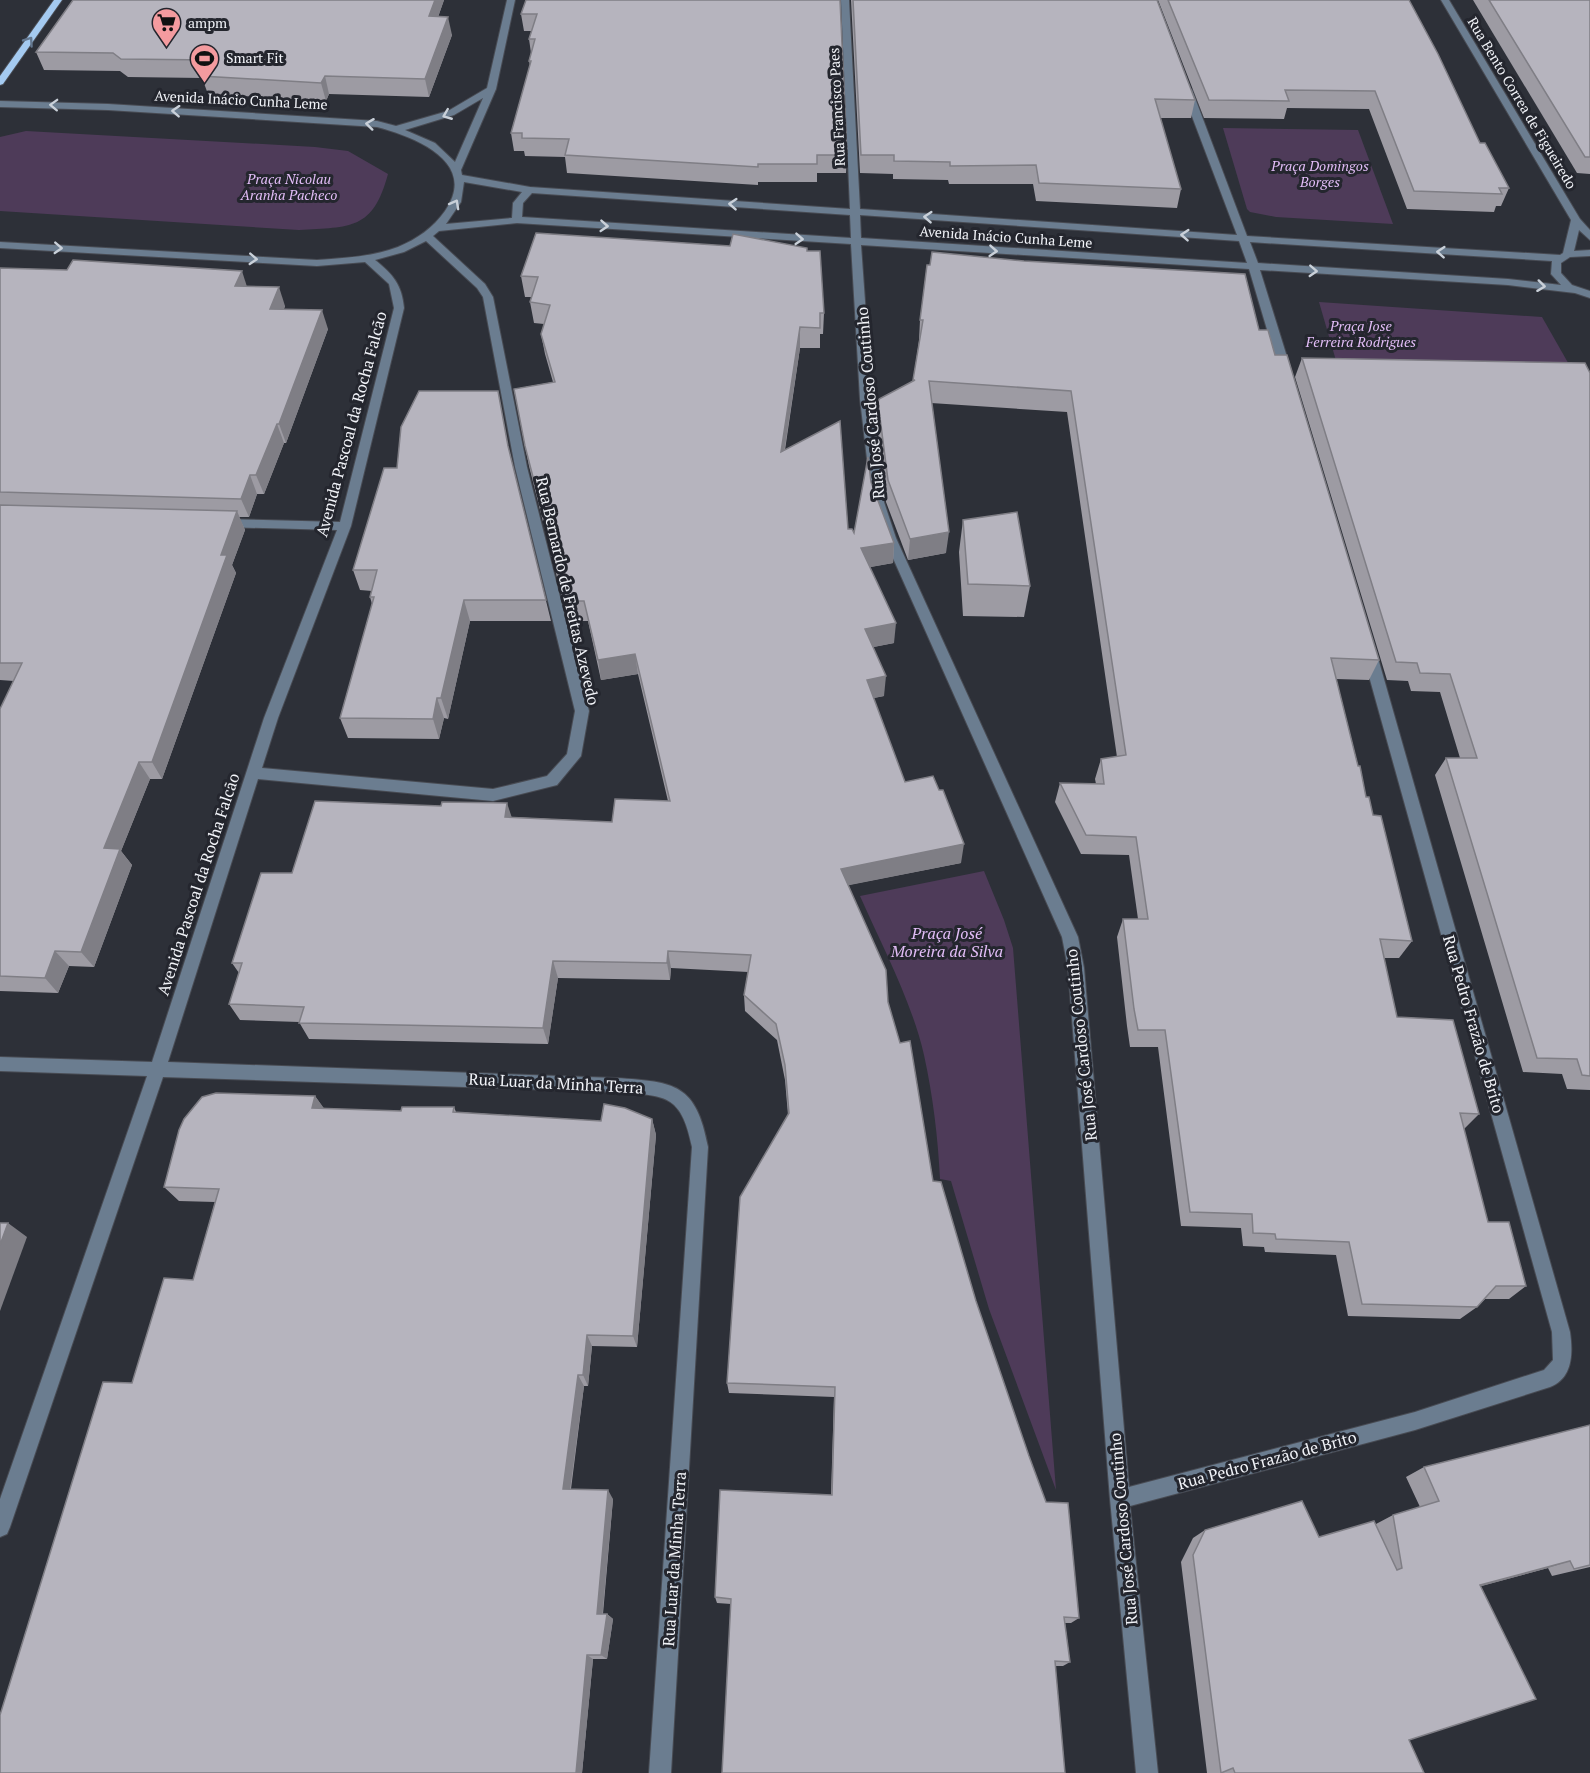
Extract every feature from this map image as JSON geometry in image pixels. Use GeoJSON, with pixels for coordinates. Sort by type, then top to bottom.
{"type":"FeatureCollection","features":[{"type":"Feature","properties":{"kind":"main road"},"geometry":{"type":"LineString","coordinates":[[0,82],[58,0]]}},
{"type":"Feature","properties":{"kind":"street"},"geometry":{"type":"LineString","coordinates":[[458,173],[491,89],[511,0]]}},
{"type":"Feature","properties":{"kind":"street","name":"Rua Francisco Paes"},"geometry":{"type":"LineString","coordinates":[[846,0],[857,213]]}},
{"type":"Feature","properties":{"kind":"street","name":"Rua Bento Correa de Figueiredo"},"geometry":{"type":"LineString","coordinates":[[1445,0],[1576,220],[1590,237]]}},
{"type":"Feature","properties":{"kind":"street"},"geometry":{"type":"LineString","coordinates":[[1181,76],[1254,267],[1292,391]]}},
{"type":"Feature","properties":{"kind":"street"},"geometry":{"type":"LineString","coordinates":[[397,129],[451,113],[491,89]]}},
{"type":"Feature","properties":{"kind":"street","name":"Avenida Inácio Cunha Leme"},"geometry":{"type":"LineString","coordinates":[[0,104],[108,107],[353,122],[397,129],[422,138],[440,150],[458,173],[460,195],[454,209],[432,232],[395,252],[367,259]]}},
{"type":"Feature","properties":{"kind":"street","name":"Avenida Inácio Cunha Leme"},"geometry":{"type":"LineString","coordinates":[[458,173],[530,190],[1499,256],[1565,256],[1590,253]]}},
{"type":"Feature","properties":{"kind":"street"},"geometry":{"type":"LineString","coordinates":[[517,220],[515,211],[519,199],[530,190]]}},
{"type":"Feature","properties":{"kind":"street","name":"Rua José Cardoso Coutinho"},"geometry":{"type":"LineString","coordinates":[[857,213],[856,243],[866,399],[878,502],[890,538],[1070,937],[1076,968],[1120,1499],[1147,1773]]}},
{"type":"Feature","properties":{"kind":"street","name":"Avenida Inácio Cunha Leme"},"geometry":{"type":"LineString","coordinates":[[432,232],[517,220],[1508,282],[1584,295]]}},
{"type":"Feature","properties":{"kind":"street"},"geometry":{"type":"LineString","coordinates":[[1576,220],[1565,256],[1556,262],[1556,274],[1584,295]]}},
{"type":"Feature","properties":{"kind":"street","name":"Rua Bernardo de Freitas Azevedo"},"geometry":{"type":"LineString","coordinates":[[253,773],[493,795],[552,781],[574,756],[582,711],[521,467],[488,297],[481,286],[432,232]]}},
{"type":"Feature","properties":{"kind":"street"},"geometry":{"type":"LineString","coordinates":[[0,245],[317,263],[367,259]]}},
{"type":"Feature","properties":{"kind":"street","name":"Avenida Pascoal da Rocha Falcão"},"geometry":{"type":"LineString","coordinates":[[0,1527],[157,1070],[271,718],[345,526],[399,308],[399,291],[390,277],[367,259]]}},
{"type":"Feature","properties":{"kind":"street"},"geometry":{"type":"LineString","coordinates":[[203,522],[345,526]]}},
{"type":"Feature","properties":{"kind":"street","name":"Rua Pedro Frazão de Brito"},"geometry":{"type":"LineString","coordinates":[[1120,1499],[1415,1421],[1550,1378],[1561,1367],[1564,1355],[1558,1320],[1366,640]]}},
{"type":"Feature","properties":{"kind":"street","name":"Rua Luar da Minha Terra"},"geometry":{"type":"LineString","coordinates":[[0,1064],[616,1085],[661,1089],[684,1099],[696,1124],[700,1147],[660,1773]]}},
{"type":"Feature","properties":{"kind":"green space","name":"Praça Domingos Borges"},"geometry":{"type":"Polygon","coordinates":[[[1223,128],[1358,130],[1393,224],[1276,217],[1250,212],[1247,209],[1223,128]]]}},
{"type":"Feature","properties":{"kind":"green space","name":"Praça Nicolau Aranha Pacheco"},"geometry":{"type":"Polygon","coordinates":[[[26,131],[315,147],[348,151],[388,174],[375,206],[367,216],[346,226],[333,228],[299,230],[0,211],[0,137],[26,131]]]}},
{"type":"Feature","properties":{"kind":"green space","name":"Praça Jose Ferreira Rodrigues"},"geometry":{"type":"Polygon","coordinates":[[[1319,302],[1542,317],[1571,368],[1337,364],[1319,302]]]}},
{"type":"Feature","properties":{"kind":"green space","name":"Praça José Moreira da Silva"},"geometry":{"type":"Polygon","coordinates":[[[984,871],[1013,948],[1056,1490],[989,1309],[951,1181],[940,1179],[932,1101],[919,1035],[896,974],[860,896],[984,871]]]}},
{"type":"Feature","properties":{"kind":"building"},"geometry":{"type":"Polygon","coordinates":[[[73,0],[435,0],[429,16],[448,17],[425,79],[325,76],[321,83],[201,76],[210,60],[121,59],[113,53],[36,52],[73,0]]]}},
{"type":"Feature","properties":{"kind":"building"},"geometry":{"type":"Polygon","coordinates":[[[526,0],[840,0],[847,155],[817,155],[817,164],[758,164],[758,167],[565,155],[569,139],[522,138],[522,133],[511,133],[535,39],[529,39],[537,14],[521,14],[526,0]]]}},
{"type":"Feature","properties":{"kind":"building"},"geometry":{"type":"Polygon","coordinates":[[[853,0],[1157,0],[1195,100],[1155,99],[1181,189],[1039,183],[1036,165],[950,166],[950,162],[894,161],[894,155],[861,155],[853,0]]]}},
{"type":"Feature","properties":{"kind":"building"},"geometry":{"type":"Polygon","coordinates":[[[1168,0],[1409,0],[1438,54],[1480,143],[1485,143],[1509,188],[1499,188],[1502,194],[1414,191],[1375,91],[1285,90],[1289,101],[1209,100],[1168,0]]]}},
{"type":"Feature","properties":{"kind":"building"},"geometry":{"type":"Polygon","coordinates":[[[1489,0],[1590,0],[1590,157],[1585,157],[1489,0]]]}},
{"type":"Feature","properties":{"kind":"building"},"geometry":{"type":"Polygon","coordinates":[[[536,233],[730,246],[733,234],[807,248],[807,251],[820,251],[824,313],[820,313],[820,328],[800,327],[781,452],[840,421],[848,529],[852,529],[854,533],[868,457],[871,482],[894,543],[861,548],[896,623],[865,629],[886,676],[867,680],[905,782],[933,776],[939,790],[943,790],[964,844],[841,869],[886,970],[888,1002],[900,1043],[910,1041],[933,1181],[941,1182],[976,1301],[1029,1456],[1046,1502],[1068,1503],[1079,1618],[1064,1617],[1070,1662],[1055,1661],[1065,1773],[722,1773],[731,1599],[715,1597],[720,1490],[832,1495],[835,1387],[727,1383],[740,1197],[789,1113],[785,1065],[776,1024],[744,995],[751,955],[668,951],[667,963],[553,961],[543,1028],[299,1023],[304,1007],[229,1004],[242,963],[232,963],[261,873],[292,873],[315,801],[441,806],[442,802],[507,803],[505,817],[612,822],[615,799],[670,801],[635,654],[598,660],[584,601],[565,601],[525,446],[514,389],[555,382],[541,334],[550,305],[530,302],[538,277],[521,276],[536,233]]]}},
{"type":"Feature","properties":{"kind":"building"},"geometry":{"type":"Polygon","coordinates":[[[932,252],[1024,261],[1245,274],[1259,330],[1268,330],[1275,355],[1287,355],[1379,660],[1331,658],[1366,797],[1369,797],[1373,815],[1381,816],[1412,941],[1380,939],[1397,1017],[1453,1020],[1479,1114],[1460,1113],[1488,1222],[1509,1222],[1526,1286],[1496,1286],[1477,1307],[1362,1304],[1349,1242],[1276,1239],[1275,1234],[1253,1233],[1252,1214],[1190,1212],[1165,1030],[1138,1030],[1134,1009],[1123,919],[1148,919],[1136,837],[1086,835],[1060,783],[1104,784],[1101,759],[1126,755],[1071,391],[929,381],[949,532],[910,539],[888,480],[878,402],[879,399],[915,380],[913,380],[923,320],[920,320],[927,265],[930,265],[932,252]]]}},
{"type":"Feature","properties":{"kind":"building"},"geometry":{"type":"Polygon","coordinates":[[[73,260],[242,271],[235,286],[279,287],[270,309],[322,310],[279,424],[277,424],[256,475],[250,475],[241,499],[0,492],[0,268],[67,270],[73,260]]]}},
{"type":"Feature","properties":{"kind":"building"},"geometry":{"type":"Polygon","coordinates":[[[1302,358],[1585,363],[1590,373],[1590,1076],[1582,1075],[1577,1059],[1537,1058],[1446,758],[1477,758],[1450,674],[1420,673],[1417,663],[1396,662],[1302,358]]]}},
{"type":"Feature","properties":{"kind":"building"},"geometry":{"type":"Polygon","coordinates":[[[419,391],[498,391],[508,446],[546,600],[464,600],[441,698],[437,698],[433,719],[340,718],[374,597],[370,597],[377,570],[353,570],[384,468],[397,468],[401,427],[419,391]]]}},
{"type":"Feature","properties":{"kind":"building"},"geometry":{"type":"Polygon","coordinates":[[[0,505],[237,511],[221,555],[227,555],[152,762],[139,762],[104,848],[120,849],[81,952],[55,951],[45,978],[0,976],[0,709],[22,663],[0,663],[0,505]]]}},
{"type":"Feature","properties":{"kind":"building"},"geometry":{"type":"Polygon","coordinates":[[[1017,512],[1030,586],[968,584],[963,520],[1017,512]]]}},
{"type":"Feature","properties":{"kind":"building"},"geometry":{"type":"Polygon","coordinates":[[[216,1093],[315,1096],[312,1108],[401,1111],[402,1107],[454,1107],[453,1112],[601,1121],[604,1104],[625,1108],[652,1119],[633,1336],[587,1335],[583,1375],[578,1375],[563,1489],[608,1490],[597,1614],[607,1614],[601,1655],[587,1655],[576,1773],[0,1773],[0,1715],[103,1382],[132,1383],[164,1278],[193,1280],[219,1189],[164,1187],[184,1119],[202,1097],[216,1093]]]}},
{"type":"Feature","properties":{"kind":"building"},"geometry":{"type":"Polygon","coordinates":[[[0,1223],[8,1223],[0,1245],[0,1223]]]}},
{"type":"Feature","properties":{"kind":"building"},"geometry":{"type":"Polygon","coordinates":[[[1590,1425],[1590,1565],[1574,1569],[1570,1561],[1480,1585],[1536,1699],[1409,1740],[1424,1773],[1235,1773],[1233,1768],[1221,1773],[1193,1555],[1205,1530],[1302,1501],[1319,1537],[1374,1521],[1397,1570],[1402,1568],[1393,1515],[1439,1501],[1424,1467],[1590,1425]]]}},
{"type":"Feature","properties":{"kind":"place","name":"ampm"},"geometry":{"type":"Point","coordinates":[167,48]}},
{"type":"Feature","properties":{"kind":"place","name":"Smart Fit"},"geometry":{"type":"Point","coordinates":[205,84]}}]}
